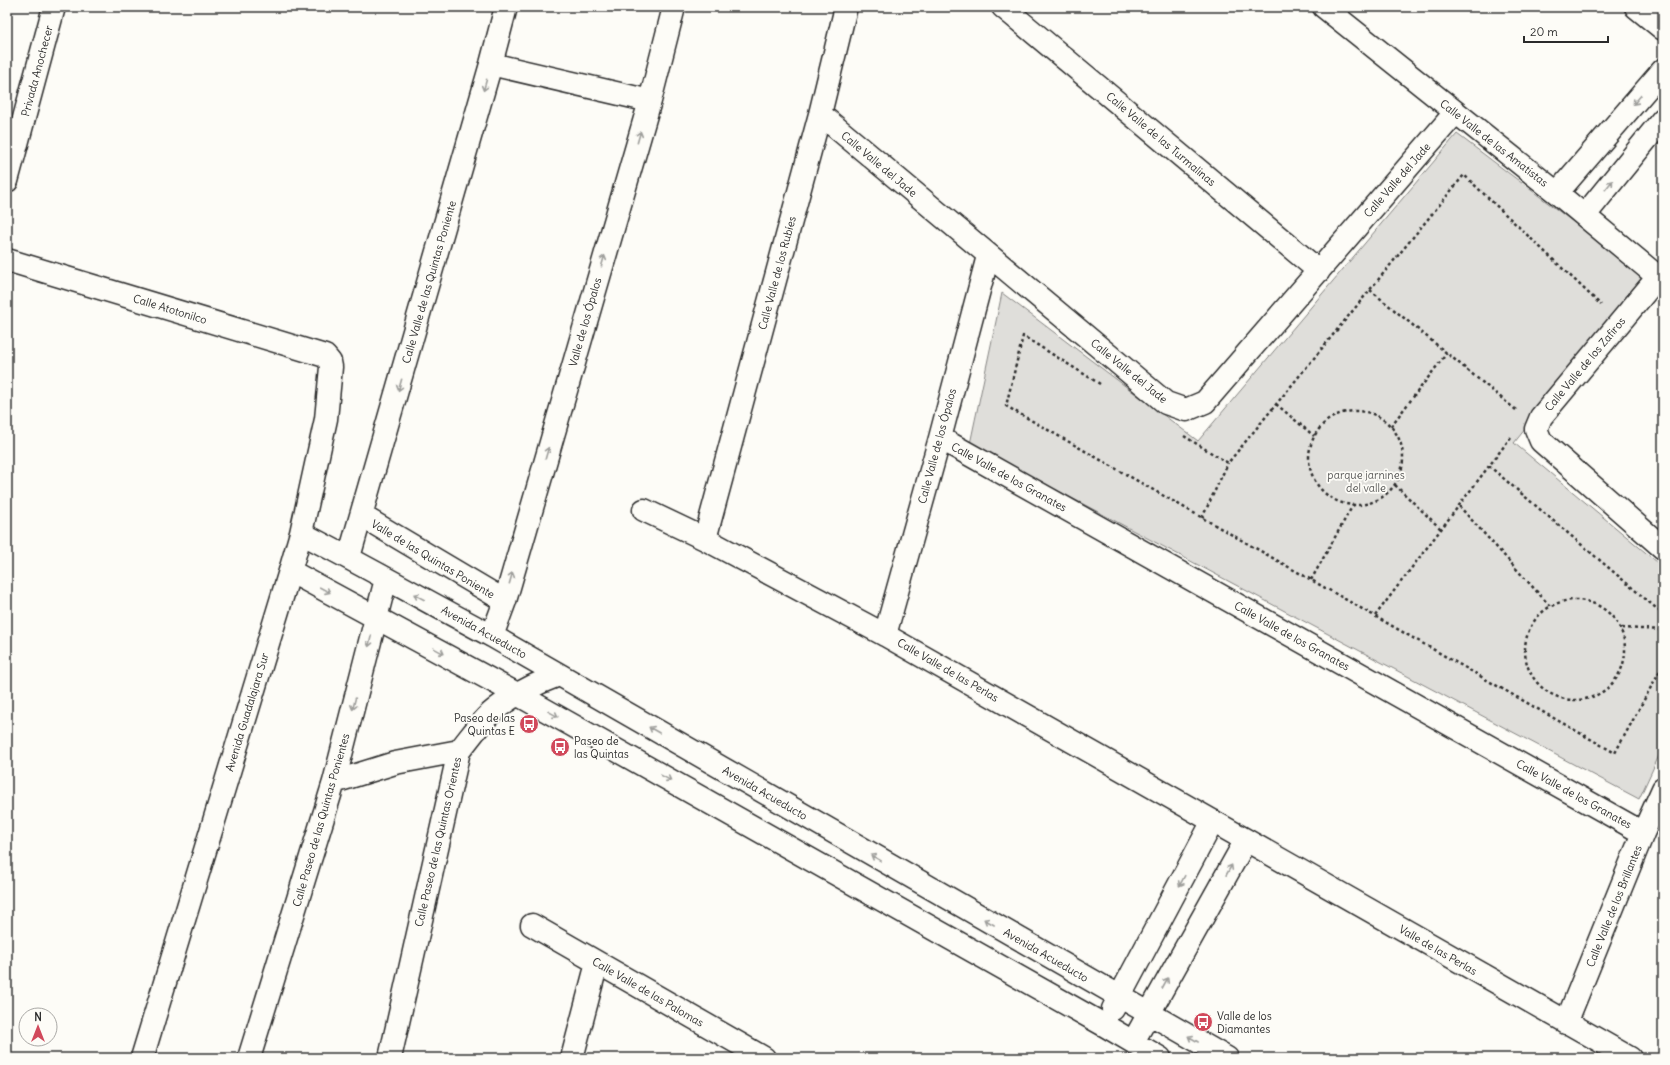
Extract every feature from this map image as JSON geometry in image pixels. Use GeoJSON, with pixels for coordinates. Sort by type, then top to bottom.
{"type":"FeatureCollection","features":[{"type":"Feature","properties":{"kind":"street","name":"Privada Anochecer"},"geometry":{"type":"LineString","coordinates":[[7,181],[54,7]]}},
{"type":"Feature","properties":{"kind":"street","name":"Calle Valle de las Quintas Poniente"},"geometry":{"type":"LineString","coordinates":[[349,557],[362,516],[506,7]]}},
{"type":"Feature","properties":{"kind":"street","name":"Valle de los Ópalos"},"geometry":{"type":"LineString","coordinates":[[492,636],[504,601],[650,101],[674,7]]}},
{"type":"Feature","properties":{"kind":"street","name":"Calle Valle de los Rubíes"},"geometry":{"type":"LineString","coordinates":[[705,539],[820,114],[846,7]]}},
{"type":"Feature","properties":{"kind":"street","name":"Calle Valle de las Turmalinas"},"geometry":{"type":"LineString","coordinates":[[1003,7],[1319,271]]}},
{"type":"Feature","properties":{"kind":"street","name":"Calle Valle de las Amatistas"},"geometry":{"type":"LineString","coordinates":[[1324,7],[1455,113],[1585,215],[1661,279]]}},
{"type":"Feature","properties":{"kind":"street"},"geometry":{"type":"LineString","coordinates":[[1636,7],[1663,29]]}},
{"type":"Feature","properties":{"kind":"street"},"geometry":{"type":"LineString","coordinates":[[491,64],[650,101]]}},
{"type":"Feature","properties":{"kind":"street"},"geometry":{"type":"LineString","coordinates":[[1557,193],[1663,70]]}},
{"type":"Feature","properties":{"kind":"street","name":"Calle Valle del Jade"},"geometry":{"type":"LineString","coordinates":[[820,114],[988,256],[1166,403],[1186,410],[1205,402],[1455,113]]}},
{"type":"Feature","properties":{"kind":"street"},"geometry":{"type":"LineString","coordinates":[[1585,215],[1663,119]]}},
{"type":"Feature","properties":{"kind":"street","name":"Calle Valle de los Ópalos"},"geometry":{"type":"LineString","coordinates":[[885,635],[940,438],[988,256]]}},
{"type":"Feature","properties":{"kind":"street","name":"Calle Atotonilco"},"geometry":{"type":"LineString","coordinates":[[7,260],[325,356],[330,362]]}},
{"type":"Feature","properties":{"kind":"street","name":"Calle Valle de los Zafiros"},"geometry":{"type":"LineString","coordinates":[[1661,279],[1540,417],[1536,429],[1540,441],[1663,548]]}},
{"type":"Feature","properties":{"kind":"street","name":"Avenida Guadalajara Sur"},"geometry":{"type":"LineString","coordinates":[[142,1058],[301,533],[326,419],[331,367],[330,362]]}},
{"type":"Feature","properties":{"kind":"street","name":"Calle Valle de los Granates"},"geometry":{"type":"LineString","coordinates":[[940,438],[1643,833]]}},
{"type":"Feature","properties":{"kind":"street","name":"Calle Valle de las Perlas"},"geometry":{"type":"LineString","coordinates":[[644,510],[705,539],[885,635],[1246,840]]}},
{"type":"Feature","properties":{"kind":"street","name":"Valle de las Quintas Poniente"},"geometry":{"type":"LineString","coordinates":[[362,516],[504,601]]}},
{"type":"Feature","properties":{"kind":"street","name":"Avenida Acueducto"},"geometry":{"type":"LineString","coordinates":[[301,533],[349,557],[386,579],[492,636],[1226,1058]]}},
{"type":"Feature","properties":{"kind":"street"},"geometry":{"type":"LineString","coordinates":[[290,571],[517,694],[1160,1058]]}},
{"type":"Feature","properties":{"kind":"street","name":"Calle Paseo de las Quintas Ponientes"},"geometry":{"type":"LineString","coordinates":[[249,1058],[334,782],[386,579]]}},
{"type":"Feature","properties":{"kind":"street","name":"Calle Paseo de las Quintas Orientes"},"geometry":{"type":"LineString","coordinates":[[390,1058],[459,751],[491,714],[517,694],[537,682],[559,675]]}},
{"type":"Feature","properties":{"kind":"street"},"geometry":{"type":"LineString","coordinates":[[334,782],[395,763],[459,751]]}},
{"type":"Feature","properties":{"kind":"street","name":"Calle Valle de los Brillantes"},"geometry":{"type":"LineString","coordinates":[[1566,1023],[1643,833],[1663,790]]}},
{"type":"Feature","properties":{"kind":"street"},"geometry":{"type":"LineString","coordinates":[[1104,1025],[1120,998],[1213,821]]}},
{"type":"Feature","properties":{"kind":"street"},"geometry":{"type":"LineString","coordinates":[[1133,1042],[1246,840]]}},
{"type":"Feature","properties":{"kind":"street","name":"Valle de las Perlas"},"geometry":{"type":"LineString","coordinates":[[1246,840],[1630,1058]]}},
{"type":"Feature","properties":{"kind":"street","name":"Calle Valle de las Palomas"},"geometry":{"type":"LineString","coordinates":[[532,925],[764,1058]]}},
{"type":"Feature","properties":{"kind":"street"},"geometry":{"type":"LineString","coordinates":[[572,1058],[597,963]]}},
{"type":"Feature","properties":{"kind":"path"},"geometry":{"type":"LineString","coordinates":[[1202,518],[1228,463],[1464,175]]}},
{"type":"Feature","properties":{"kind":"path"},"geometry":{"type":"LineString","coordinates":[[1370,290],[1520,413]]}},
{"type":"Feature","properties":{"kind":"path"},"geometry":{"type":"LineString","coordinates":[[1102,385],[1023,336],[1006,406],[1615,753],[1663,666]]}},
{"type":"Feature","properties":{"kind":"path"},"geometry":{"type":"LineString","coordinates":[[1391,426],[1447,353]]}},
{"type":"Feature","properties":{"kind":"path"},"geometry":{"type":"LineString","coordinates":[[1276,404],[1314,436]]}},
{"type":"Feature","properties":{"kind":"path"},"geometry":{"type":"LineString","coordinates":[[1349,411],[1364,411],[1391,426],[1399,439],[1403,455],[1402,471],[1394,485],[1383,496],[1368,504],[1353,505],[1337,501],[1323,492],[1314,480],[1308,464],[1309,450],[1314,436],[1322,424],[1335,415],[1349,411]]}},
{"type":"Feature","properties":{"kind":"path"},"geometry":{"type":"LineString","coordinates":[[1182,434],[1228,463]]}},
{"type":"Feature","properties":{"kind":"path"},"geometry":{"type":"LineString","coordinates":[[1375,616],[1488,466]]}},
{"type":"Feature","properties":{"kind":"path"},"geometry":{"type":"LineString","coordinates":[[1394,485],[1441,529]]}},
{"type":"Feature","properties":{"kind":"path"},"geometry":{"type":"LineString","coordinates":[[1311,580],[1353,505]]}},
{"type":"Feature","properties":{"kind":"path"},"geometry":{"type":"LineString","coordinates":[[1459,505],[1550,606]]}},
{"type":"Feature","properties":{"kind":"path"},"geometry":{"type":"LineString","coordinates":[[1582,600],[1598,605],[1612,614],[1621,628],[1626,644],[1625,661],[1618,676],[1607,689],[1593,697],[1576,700],[1560,698],[1545,690],[1534,679],[1526,663],[1525,647],[1528,631],[1537,617],[1550,606],[1565,601],[1582,600]]}},
{"type":"Feature","properties":{"kind":"path"},"geometry":{"type":"LineString","coordinates":[[1621,628],[1663,630]]}},
{"type":"Feature","properties":{"kind":"green space","name":"parque jarnines del valle"},"geometry":{"type":"Polygon","coordinates":[[[1457,134],[1646,277],[1514,443],[1663,567],[1663,747],[1639,799],[970,444],[1002,293],[1198,441],[1457,134]]]}},
{"type":"Feature","properties":{"kind":"place","name":"Paseo de las Quintas E"},"geometry":{"type":"Point","coordinates":[529,724]}},
{"type":"Feature","properties":{"kind":"place","name":"Paseo de las Quintas"},"geometry":{"type":"Point","coordinates":[560,747]}},
{"type":"Feature","properties":{"kind":"place","name":"Valle de los Diamantes"},"geometry":{"type":"Point","coordinates":[1203,1022]}}]}
